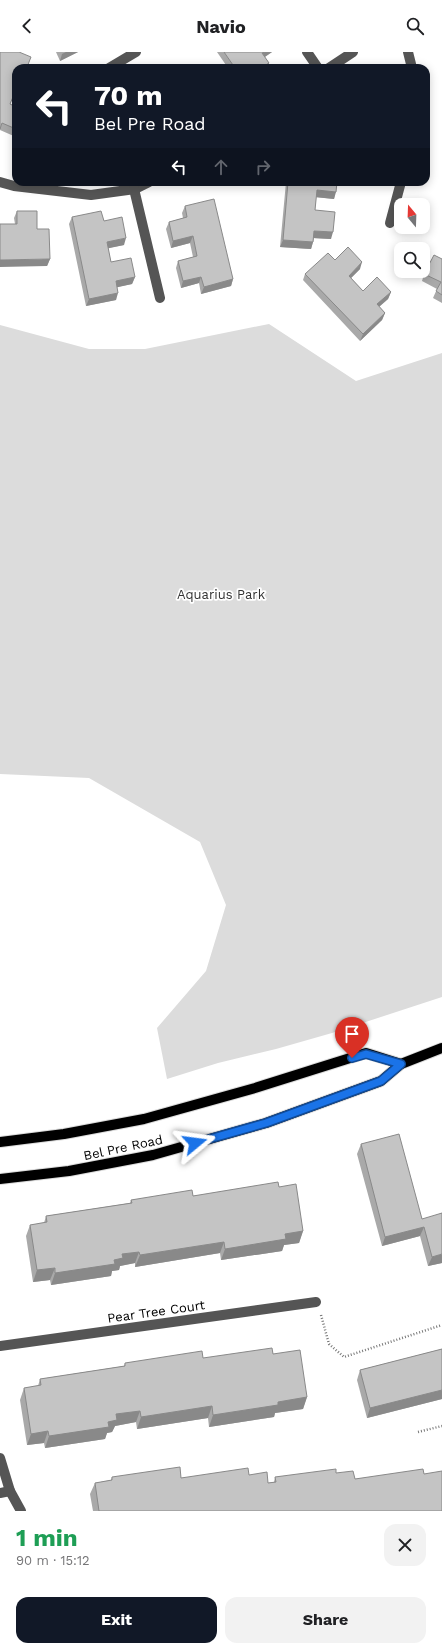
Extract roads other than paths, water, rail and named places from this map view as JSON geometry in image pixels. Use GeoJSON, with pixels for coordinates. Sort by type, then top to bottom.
{"type":"FeatureCollection","features":[{"type":"Feature","properties":{"kind":"main road","name":"Bel Pre Road"},"geometry":{"type":"LineString","coordinates":[[0,1179],[69,1171],[153,1155],[266,1123],[381,1081],[401,1064],[442,1048]]}},
{"type":"Feature","properties":{"kind":"main road","name":"Bel Pre Road"},"geometry":{"type":"LineString","coordinates":[[0,1142],[64,1134],[144,1119],[255,1088],[366,1054],[401,1064]]}},
{"type":"Feature","properties":{"kind":"street"},"geometry":{"type":"LineString","coordinates":[[116,64],[136,52]]}},
{"type":"Feature","properties":{"kind":"street"},"geometry":{"type":"LineString","coordinates":[[307,52],[315,64]]}},
{"type":"Feature","properties":{"kind":"street"},"geometry":{"type":"LineString","coordinates":[[335,64],[353,52]]}},
{"type":"Feature","properties":{"kind":"street"},"geometry":{"type":"LineString","coordinates":[[408,52],[411,64]]}},
{"type":"Feature","properties":{"kind":"street"},"geometry":{"type":"LineString","coordinates":[[0,182],[12,183]]}},
{"type":"Feature","properties":{"kind":"street"},"geometry":{"type":"LineString","coordinates":[[39,186],[91,194],[134,189],[140,186]]}},
{"type":"Feature","properties":{"kind":"street"},"geometry":{"type":"LineString","coordinates":[[390,223],[400,186]]}},
{"type":"Feature","properties":{"kind":"street"},"geometry":{"type":"LineString","coordinates":[[134,189],[160,298]]}},
{"type":"Feature","properties":{"kind":"street","name":"Pear Tree Court"},"geometry":{"type":"LineString","coordinates":[[0,1346],[313,1302]]}},
{"type":"Feature","properties":{"kind":"street"},"geometry":{"type":"LineString","coordinates":[[0,1458],[5,1492],[21,1511]]}},
{"type":"Feature","properties":{"kind":"park label","name":"Aquarius Park"},"geometry":{"type":"Point","coordinates":[221,594]}}]}
